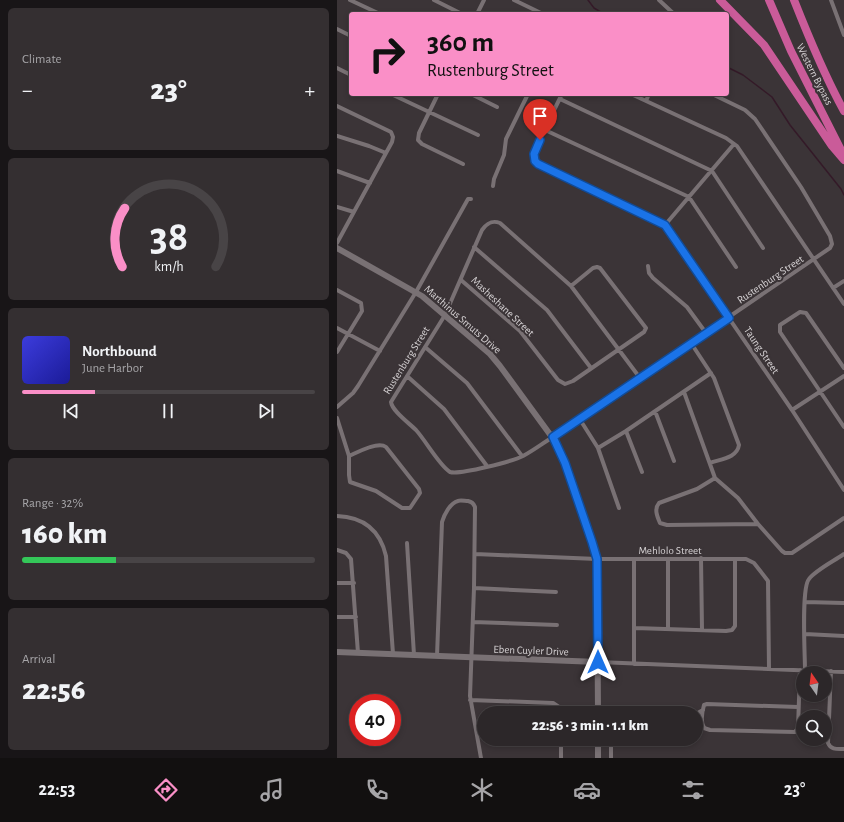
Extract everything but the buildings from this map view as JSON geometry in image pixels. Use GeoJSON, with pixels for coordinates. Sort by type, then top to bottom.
{"type":"FeatureCollection","features":[{"type":"Feature","properties":{"kind":"highway"},"geometry":{"type":"LineString","coordinates":[[720,0],[764,44],[844,160]]}},
{"type":"Feature","properties":{"kind":"highway","name":"Western Bypass"},"geometry":{"type":"LineString","coordinates":[[769,0],[791,51],[844,157]]}},
{"type":"Feature","properties":{"kind":"highway","name":"Western Bypass"},"geometry":{"type":"LineString","coordinates":[[794,0],[809,38],[832,89],[844,111]]}},
{"type":"Feature","properties":{"kind":"highway"},"geometry":{"type":"LineString","coordinates":[[798,0],[809,38]]}},
{"type":"Feature","properties":{"kind":"street"},"geometry":{"type":"LineString","coordinates":[[350,0],[376,12]]}},
{"type":"Feature","properties":{"kind":"street"},"geometry":{"type":"LineString","coordinates":[[433,0],[458,12]]}},
{"type":"Feature","properties":{"kind":"street"},"geometry":{"type":"LineString","coordinates":[[478,12],[484,0]]}},
{"type":"Feature","properties":{"kind":"street"},"geometry":{"type":"LineString","coordinates":[[513,0],[539,12]]}},
{"type":"Feature","properties":{"kind":"street"},"geometry":{"type":"LineString","coordinates":[[659,0],[672,12]]}},
{"type":"Feature","properties":{"kind":"street"},"geometry":{"type":"LineString","coordinates":[[831,0],[844,35]]}},
{"type":"Feature","properties":{"kind":"street"},"geometry":{"type":"LineString","coordinates":[[337,30],[349,35]]}},
{"type":"Feature","properties":{"kind":"street"},"geometry":{"type":"LineString","coordinates":[[337,68],[349,74]]}},
{"type":"Feature","properties":{"kind":"street"},"geometry":{"type":"LineString","coordinates":[[395,96],[478,135]]}},
{"type":"Feature","properties":{"kind":"street"},"geometry":{"type":"LineString","coordinates":[[437,96],[418,136],[420,142],[463,164]]}},
{"type":"Feature","properties":{"kind":"street"},"geometry":{"type":"LineString","coordinates":[[475,96],[497,107]]}},
{"type":"Feature","properties":{"kind":"street"},"geometry":{"type":"LineString","coordinates":[[493,186],[494,179],[504,155],[507,139],[527,96]]}},
{"type":"Feature","properties":{"kind":"street"},"geometry":{"type":"LineString","coordinates":[[561,96],[545,130],[689,197],[736,267]]}},
{"type":"Feature","properties":{"kind":"street"},"geometry":{"type":"LineString","coordinates":[[635,96],[726,138],[734,144],[741,152],[844,304]]}},
{"type":"Feature","properties":{"kind":"street"},"geometry":{"type":"LineString","coordinates":[[646,101],[648,96]]}},
{"type":"Feature","properties":{"kind":"street","name":"Rustenburg Street"},"geometry":{"type":"LineString","coordinates":[[571,286],[500,223],[493,221],[486,224],[481,230],[445,315],[391,402],[395,410],[419,434],[448,470],[457,474],[514,460],[522,456],[553,437],[830,248],[832,242],[830,236],[801,187],[755,119],[745,110],[716,96]]}},
{"type":"Feature","properties":{"kind":"street"},"geometry":{"type":"LineString","coordinates":[[560,99],[712,171],[763,248]]}},
{"type":"Feature","properties":{"kind":"street"},"geometry":{"type":"LineString","coordinates":[[337,106],[392,133],[393,140],[337,243]]}},
{"type":"Feature","properties":{"kind":"street","name":"Taung Street"},"geometry":{"type":"LineString","coordinates":[[545,130],[534,151],[534,160],[538,164],[665,225],[792,410],[843,489]]}},
{"type":"Feature","properties":{"kind":"street"},"geometry":{"type":"LineString","coordinates":[[337,136],[369,146],[386,154]]}},
{"type":"Feature","properties":{"kind":"street"},"geometry":{"type":"LineString","coordinates":[[665,225],[734,144]]}},
{"type":"Feature","properties":{"kind":"street"},"geometry":{"type":"LineString","coordinates":[[337,172],[370,183]]}},
{"type":"Feature","properties":{"kind":"street"},"geometry":{"type":"LineString","coordinates":[[337,408],[353,393],[380,351],[416,292],[468,199],[471,199]]}},
{"type":"Feature","properties":{"kind":"street"},"geometry":{"type":"LineString","coordinates":[[337,207],[354,212]]}},
{"type":"Feature","properties":{"kind":"street"},"geometry":{"type":"LineString","coordinates":[[474,247],[547,310],[591,368]]}},
{"type":"Feature","properties":{"kind":"street","name":"Marthinus Smuts Drive"},"geometry":{"type":"LineString","coordinates":[[337,248],[416,292],[445,315],[495,359],[553,437],[565,463],[597,559],[598,706]]}},
{"type":"Feature","properties":{"kind":"street","name":"Masheshane Street"},"geometry":{"type":"LineString","coordinates":[[461,280],[520,331],[561,383],[565,384],[568,384],[644,332],[646,329],[646,327],[597,266],[571,286]]}},
{"type":"Feature","properties":{"kind":"street"},"geometry":{"type":"LineString","coordinates":[[648,266],[649,273],[653,278],[690,310],[706,333]]}},
{"type":"Feature","properties":{"kind":"street"},"geometry":{"type":"LineString","coordinates":[[833,288],[844,281]]}},
{"type":"Feature","properties":{"kind":"street"},"geometry":{"type":"LineString","coordinates":[[571,286],[640,378]]}},
{"type":"Feature","properties":{"kind":"street"},"geometry":{"type":"LineString","coordinates":[[337,290],[363,305],[362,311],[337,352]]}},
{"type":"Feature","properties":{"kind":"street"},"geometry":{"type":"LineString","coordinates":[[844,368],[805,312],[800,312],[784,321],[780,327],[780,332],[844,427]]}},
{"type":"Feature","properties":{"kind":"street"},"geometry":{"type":"LineString","coordinates":[[337,328],[380,351]]}},
{"type":"Feature","properties":{"kind":"street"},"geometry":{"type":"LineString","coordinates":[[691,343],[716,383],[739,445],[737,451],[732,455],[710,463]]}},
{"type":"Feature","properties":{"kind":"street"},"geometry":{"type":"LineString","coordinates":[[425,347],[467,383],[522,456]]}},
{"type":"Feature","properties":{"kind":"street"},"geometry":{"type":"LineString","coordinates":[[598,448],[627,431],[711,373]]}},
{"type":"Feature","properties":{"kind":"street"},"geometry":{"type":"LineString","coordinates":[[407,376],[444,409],[487,466]]}},
{"type":"Feature","properties":{"kind":"street"},"geometry":{"type":"LineString","coordinates":[[792,410],[844,376]]}},
{"type":"Feature","properties":{"kind":"street"},"geometry":{"type":"LineString","coordinates":[[684,392],[715,478],[738,498],[782,551],[792,553],[844,518]]}},
{"type":"Feature","properties":{"kind":"street"},"geometry":{"type":"LineString","coordinates":[[655,411],[674,461]]}},
{"type":"Feature","properties":{"kind":"street"},"geometry":{"type":"LineString","coordinates":[[337,418],[349,456],[350,482],[376,491],[402,508],[410,508],[420,493],[419,489],[386,447],[378,444],[349,456]]}},
{"type":"Feature","properties":{"kind":"street"},"geometry":{"type":"LineString","coordinates":[[579,418],[598,448],[619,508]]}},
{"type":"Feature","properties":{"kind":"street"},"geometry":{"type":"LineString","coordinates":[[627,431],[642,472]]}},
{"type":"Feature","properties":{"kind":"street"},"geometry":{"type":"LineString","coordinates":[[715,478],[697,489],[659,503],[656,508],[656,512],[660,523],[667,525],[759,524]]}},
{"type":"Feature","properties":{"kind":"street"},"geometry":{"type":"LineString","coordinates":[[437,656],[443,519],[451,506],[458,500],[472,502],[475,507],[475,554],[470,700],[477,734]]}},
{"type":"Feature","properties":{"kind":"street"},"geometry":{"type":"LineString","coordinates":[[337,516],[347,516],[360,520],[375,532],[381,540],[386,556],[393,654]]}},
{"type":"Feature","properties":{"kind":"street"},"geometry":{"type":"LineString","coordinates":[[407,543],[414,655]]}},
{"type":"Feature","properties":{"kind":"street"},"geometry":{"type":"LineString","coordinates":[[337,550],[346,553],[351,557],[358,653]]}},
{"type":"Feature","properties":{"kind":"street","name":"Mehlolo Street"},"geometry":{"type":"LineString","coordinates":[[475,554],[597,559],[746,559],[754,563],[768,581],[769,669]]}},
{"type":"Feature","properties":{"kind":"street"},"geometry":{"type":"LineString","coordinates":[[805,666],[806,584],[809,578],[844,554]]}},
{"type":"Feature","properties":{"kind":"street"},"geometry":{"type":"LineString","coordinates":[[701,558],[701,630]]}},
{"type":"Feature","properties":{"kind":"street"},"geometry":{"type":"LineString","coordinates":[[634,559],[635,664]]}},
{"type":"Feature","properties":{"kind":"street"},"geometry":{"type":"LineString","coordinates":[[668,559],[668,629]]}},
{"type":"Feature","properties":{"kind":"street"},"geometry":{"type":"LineString","coordinates":[[635,628],[732,630],[734,627],[735,559]]}},
{"type":"Feature","properties":{"kind":"street"},"geometry":{"type":"LineString","coordinates":[[337,583],[354,583]]}},
{"type":"Feature","properties":{"kind":"street"},"geometry":{"type":"LineString","coordinates":[[474,588],[557,592]]}},
{"type":"Feature","properties":{"kind":"street"},"geometry":{"type":"LineString","coordinates":[[805,602],[844,603]]}},
{"type":"Feature","properties":{"kind":"street"},"geometry":{"type":"LineString","coordinates":[[337,617],[356,617]]}},
{"type":"Feature","properties":{"kind":"street"},"geometry":{"type":"LineString","coordinates":[[473,622],[557,625]]}},
{"type":"Feature","properties":{"kind":"street"},"geometry":{"type":"LineString","coordinates":[[805,634],[844,636]]}},
{"type":"Feature","properties":{"kind":"street","name":"Eben Cuyler Drive"},"geometry":{"type":"LineString","coordinates":[[337,652],[796,670]]}},
{"type":"Feature","properties":{"kind":"street","name":"Eben Cuyler Drive"},"geometry":{"type":"LineString","coordinates":[[832,671],[844,672]]}},
{"type":"Feature","properties":{"kind":"street"},"geometry":{"type":"LineString","coordinates":[[470,700],[553,703],[558,706]]}},
{"type":"Feature","properties":{"kind":"street"},"geometry":{"type":"LineString","coordinates":[[704,727],[710,730],[793,733],[798,728],[798,702]]}},
{"type":"Feature","properties":{"kind":"street"},"geometry":{"type":"LineString","coordinates":[[830,702],[828,743],[831,748],[844,749]]}},
{"type":"Feature","properties":{"kind":"street"},"geometry":{"type":"LineString","coordinates":[[703,710],[704,705],[710,703],[798,707]]}},
{"type":"Feature","properties":{"kind":"street"},"geometry":{"type":"LineString","coordinates":[[479,746],[481,758]]}},
{"type":"Feature","properties":{"kind":"street"},"geometry":{"type":"LineString","coordinates":[[561,746],[561,758]]}},
{"type":"Feature","properties":{"kind":"street"},"geometry":{"type":"LineString","coordinates":[[598,746],[598,758]]}},
{"type":"Feature","properties":{"kind":"street"},"geometry":{"type":"LineString","coordinates":[[611,746],[611,758]]}},
{"type":"Feature","properties":{"kind":"waterway"},"geometry":{"type":"LineString","coordinates":[[588,0],[594,8],[601,12]]}},
{"type":"Feature","properties":{"kind":"waterway"},"geometry":{"type":"LineString","coordinates":[[729,68],[743,75],[772,97],[790,125],[841,189],[844,195]]}},
{"type":"Feature","properties":{"kind":"route"},"geometry":{"type":"LineString","coordinates":[[540,140],[534,151],[535,161],[538,164],[665,225],[729,318],[553,437],[565,463],[595,549],[597,559],[598,662]]}}]}
